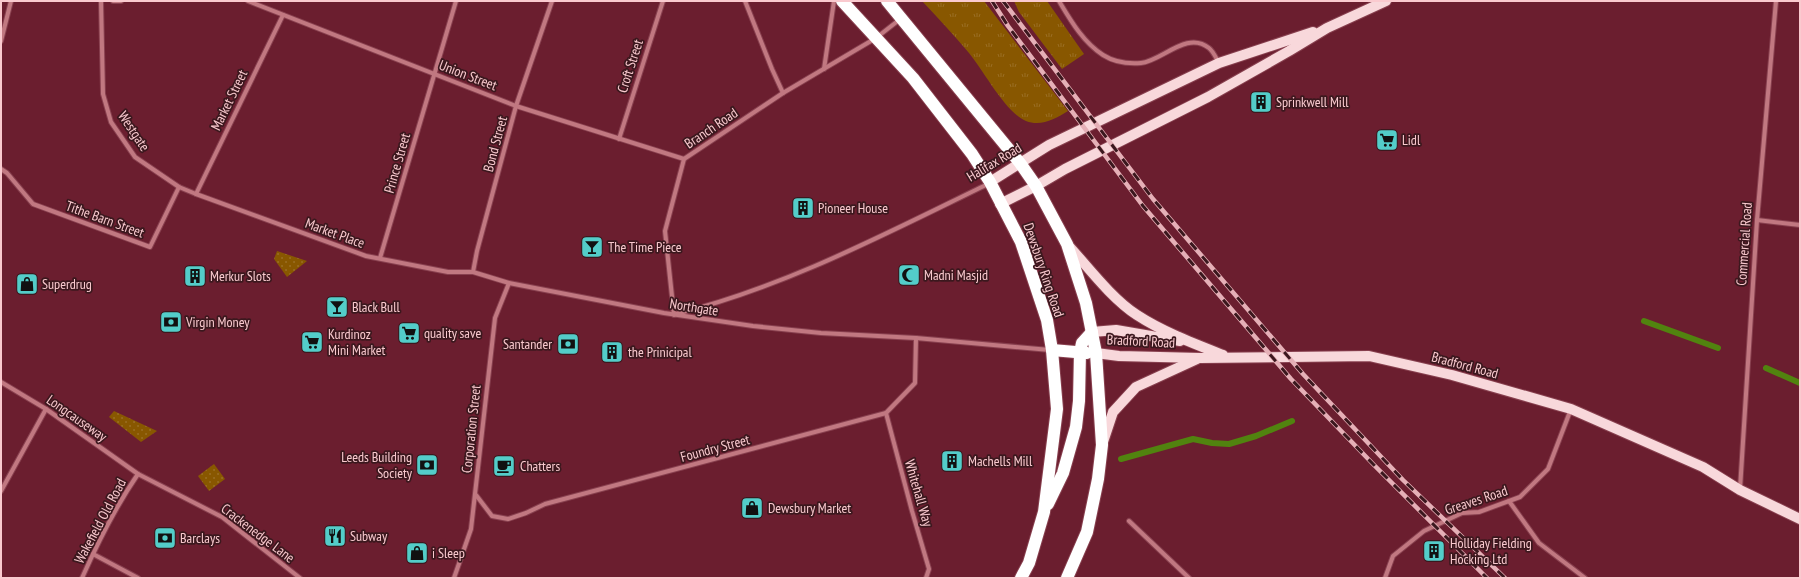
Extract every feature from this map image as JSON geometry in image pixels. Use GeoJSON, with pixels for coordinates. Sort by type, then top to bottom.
{"type":"FeatureCollection","features":[{"type":"Feature","properties":{"kind":"highway","name":"Dewsbury Ring Road"},"geometry":{"type":"LineString","coordinates":[[842,1],[913,78],[972,154],[990,182],[1000,204],[1021,242],[1047,320],[1052,350],[1057,410],[1044,512],[1029,563],[1021,578]]}},
{"type":"Feature","properties":{"kind":"highway","name":"Dewsbury Ring Road"},"geometry":{"type":"LineString","coordinates":[[888,1],[1020,163],[1036,186],[1067,244],[1086,303],[1096,353],[1102,446],[1098,479],[1087,532],[1067,578]]}},
{"type":"Feature","properties":{"kind":"highway"},"geometry":{"type":"LineString","coordinates":[[1044,512],[1063,473],[1076,428],[1079,401],[1080,352],[1082,343],[1092,332]]}},
{"type":"Feature","properties":{"kind":"highway"},"geometry":{"type":"LineString","coordinates":[[1052,350],[1096,353]]}},
{"type":"Feature","properties":{"kind":"main road","name":"Halifax Road"},"geometry":{"type":"LineString","coordinates":[[1000,204],[1036,186],[1065,169],[1208,97],[1327,28],[1386,1]]}},
{"type":"Feature","properties":{"kind":"main road","name":"Halifax Road"},"geometry":{"type":"LineString","coordinates":[[990,182],[1049,145],[1219,63],[1327,28]]}},
{"type":"Feature","properties":{"kind":"main road"},"geometry":{"type":"LineString","coordinates":[[1067,244],[1122,303],[1137,315],[1190,342],[1229,357]]}},
{"type":"Feature","properties":{"kind":"main road"},"geometry":{"type":"LineString","coordinates":[[1092,332],[1116,330],[1190,342]]}},
{"type":"Feature","properties":{"kind":"main road","name":"Bradford Road"},"geometry":{"type":"LineString","coordinates":[[1096,353],[1119,356],[1200,358],[1369,356],[1452,375],[1571,409],[1703,467],[1740,490],[1800,519]]}},
{"type":"Feature","properties":{"kind":"main road"},"geometry":{"type":"LineString","coordinates":[[1102,446],[1113,412],[1136,387],[1200,358]]}},
{"type":"Feature","properties":{"kind":"street"},"geometry":{"type":"LineString","coordinates":[[1,41],[11,1]]}},
{"type":"Feature","properties":{"kind":"street","name":"Westgate"},"geometry":{"type":"LineString","coordinates":[[101,1],[102,94],[111,122],[135,157],[179,187],[196,194]]}},
{"type":"Feature","properties":{"kind":"street"},"geometry":{"type":"LineString","coordinates":[[113,1],[121,1]]}},
{"type":"Feature","properties":{"kind":"street","name":"Union Street"},"geometry":{"type":"LineString","coordinates":[[248,1],[516,106],[684,159]]}},
{"type":"Feature","properties":{"kind":"street","name":"Prince Street"},"geometry":{"type":"LineString","coordinates":[[380,258],[456,1]]}},
{"type":"Feature","properties":{"kind":"street","name":"Bond Street"},"geometry":{"type":"LineString","coordinates":[[473,272],[477,251],[516,106],[552,1]]}},
{"type":"Feature","properties":{"kind":"street","name":"Croft Street"},"geometry":{"type":"LineString","coordinates":[[619,138],[663,1]]}},
{"type":"Feature","properties":{"kind":"street"},"geometry":{"type":"LineString","coordinates":[[745,1],[783,93]]}},
{"type":"Feature","properties":{"kind":"street"},"geometry":{"type":"LineString","coordinates":[[824,69],[834,1]]}},
{"type":"Feature","properties":{"kind":"street"},"geometry":{"type":"LineString","coordinates":[[1059,1],[1080,34],[1103,54],[1121,62],[1143,63],[1186,43],[1201,43],[1210,48],[1219,63]]}},
{"type":"Feature","properties":{"kind":"street","name":"Commercial Road"},"geometry":{"type":"LineString","coordinates":[[1740,490],[1757,220],[1776,1]]}},
{"type":"Feature","properties":{"kind":"street","name":"Market Street"},"geometry":{"type":"LineString","coordinates":[[196,194],[283,15]]}},
{"type":"Feature","properties":{"kind":"street","name":"Branch Road"},"geometry":{"type":"LineString","coordinates":[[674,315],[665,231],[684,159],[783,93],[876,38],[902,18]]}},
{"type":"Feature","properties":{"kind":"street","name":"Tithe Barn Street"},"geometry":{"type":"LineString","coordinates":[[1,169],[7,173],[33,204],[150,247],[179,187]]}},
{"type":"Feature","properties":{"kind":"street","name":"Halifax Road"},"geometry":{"type":"LineString","coordinates":[[674,315],[718,304],[796,274],[990,182]]}},
{"type":"Feature","properties":{"kind":"street","name":"Market Place"},"geometry":{"type":"LineString","coordinates":[[196,194],[366,256],[448,272],[473,272]]}},
{"type":"Feature","properties":{"kind":"street"},"geometry":{"type":"LineString","coordinates":[[1757,220],[1800,225]]}},
{"type":"Feature","properties":{"kind":"street","name":"Northgate"},"geometry":{"type":"LineString","coordinates":[[473,272],[509,283],[674,315],[753,326],[821,333],[916,338]]}},
{"type":"Feature","properties":{"kind":"street","name":"Corporation Street"},"geometry":{"type":"LineString","coordinates":[[454,578],[471,529],[495,318],[509,283]]}},
{"type":"Feature","properties":{"kind":"street"},"geometry":{"type":"LineString","coordinates":[[886,414],[915,383],[916,338],[1052,350]]}},
{"type":"Feature","properties":{"kind":"street","name":"Longcauseway"},"geometry":{"type":"LineString","coordinates":[[1,382],[46,408],[138,474]]}},
{"type":"Feature","properties":{"kind":"street"},"geometry":{"type":"LineString","coordinates":[[1,491],[46,408]]}},
{"type":"Feature","properties":{"kind":"street","name":"Greaves Road"},"geometry":{"type":"LineString","coordinates":[[1384,578],[1393,556],[1424,531],[1462,513],[1479,512],[1520,497],[1548,469],[1571,409]]}},
{"type":"Feature","properties":{"kind":"street","name":"Foundry Street"},"geometry":{"type":"LineString","coordinates":[[476,495],[492,516],[508,519],[526,513],[545,504],[886,414]]}},
{"type":"Feature","properties":{"kind":"street","name":"Whitehall Way"},"geometry":{"type":"LineString","coordinates":[[886,414],[929,569],[926,578]]}},
{"type":"Feature","properties":{"kind":"street","name":"Wakefield Old Road"},"geometry":{"type":"LineString","coordinates":[[82,578],[127,490],[138,474]]}},
{"type":"Feature","properties":{"kind":"street","name":"Crackenedge Lane"},"geometry":{"type":"LineString","coordinates":[[138,474],[222,517],[300,578]]}},
{"type":"Feature","properties":{"kind":"street"},"geometry":{"type":"LineString","coordinates":[[1509,501],[1539,543],[1585,578]]}},
{"type":"Feature","properties":{"kind":"street"},"geometry":{"type":"LineString","coordinates":[[1129,521],[1189,578]]}},
{"type":"Feature","properties":{"kind":"street"},"geometry":{"type":"LineString","coordinates":[[93,554],[138,578]]}},
{"type":"Feature","properties":{"kind":"green space"},"geometry":{"type":"Polygon","coordinates":[[[922,1],[984,1],[1068,111],[1042,123],[1032,123],[1018,116],[1010,109],[995,90],[969,53],[922,1]]]}},
{"type":"Feature","properties":{"kind":"green space"},"geometry":{"type":"Polygon","coordinates":[[[1014,1],[1047,1],[1084,54],[1062,69],[1019,12],[1014,1]]]}},
{"type":"Feature","properties":{"kind":"green space"},"geometry":{"type":"Polygon","coordinates":[[[277,251],[307,261],[287,277],[274,259],[277,251]]]}},
{"type":"Feature","properties":{"kind":"green space"},"geometry":{"type":"Polygon","coordinates":[[[114,411],[157,431],[141,442],[109,417],[114,411]]]}},
{"type":"Feature","properties":{"kind":"green space"},"geometry":{"type":"Polygon","coordinates":[[[214,464],[225,479],[209,491],[198,476],[214,464]]]}},
{"type":"Feature","properties":{"kind":"waterway"},"geometry":{"type":"LineString","coordinates":[[1644,321],[1718,348]]}},
{"type":"Feature","properties":{"kind":"waterway"},"geometry":{"type":"LineString","coordinates":[[1766,368],[1800,383]]}},
{"type":"Feature","properties":{"kind":"waterway"},"geometry":{"type":"LineString","coordinates":[[1121,459],[1193,439],[1212,443],[1229,444],[1256,436],[1292,421]]}},
{"type":"Feature","properties":{"kind":"railway"},"geometry":{"type":"LineString","coordinates":[[992,1],[1008,26],[1143,206],[1291,379],[1374,465],[1487,578]]}},
{"type":"Feature","properties":{"kind":"railway"},"geometry":{"type":"LineString","coordinates":[[1003,1],[1153,199],[1303,374],[1403,480],[1505,578]]}},
{"type":"Feature","properties":{"kind":"place","name":"Sprinkwell Mill"},"geometry":{"type":"Point","coordinates":[1261,102]}},
{"type":"Feature","properties":{"kind":"place","name":"Lidl"},"geometry":{"type":"Point","coordinates":[1387,140]}},
{"type":"Feature","properties":{"kind":"place","name":"Pioneer House"},"geometry":{"type":"Point","coordinates":[803,208]}},
{"type":"Feature","properties":{"kind":"place","name":"The Time Piece"},"geometry":{"type":"Point","coordinates":[592,247]}},
{"type":"Feature","properties":{"kind":"place","name":"Madni Masjid"},"geometry":{"type":"Point","coordinates":[909,275]}},
{"type":"Feature","properties":{"kind":"place","name":"Merkur Slots"},"geometry":{"type":"Point","coordinates":[195,276]}},
{"type":"Feature","properties":{"kind":"place","name":"Superdrug"},"geometry":{"type":"Point","coordinates":[27,284]}},
{"type":"Feature","properties":{"kind":"place","name":"Black Bull"},"geometry":{"type":"Point","coordinates":[337,307]}},
{"type":"Feature","properties":{"kind":"place","name":"Virgin Money"},"geometry":{"type":"Point","coordinates":[171,322]}},
{"type":"Feature","properties":{"kind":"place","name":"quality save"},"geometry":{"type":"Point","coordinates":[409,333]}},
{"type":"Feature","properties":{"kind":"place","name":"Kurdinoz Mini Market"},"geometry":{"type":"Point","coordinates":[312,342]}},
{"type":"Feature","properties":{"kind":"place","name":"Santander"},"geometry":{"type":"Point","coordinates":[568,344]}},
{"type":"Feature","properties":{"kind":"place","name":"the Prinicipal"},"geometry":{"type":"Point","coordinates":[612,352]}},
{"type":"Feature","properties":{"kind":"place","name":"Machells Mill"},"geometry":{"type":"Point","coordinates":[952,461]}},
{"type":"Feature","properties":{"kind":"place","name":"Leeds Building Society"},"geometry":{"type":"Point","coordinates":[427,465]}},
{"type":"Feature","properties":{"kind":"place","name":"Chatters"},"geometry":{"type":"Point","coordinates":[504,466]}},
{"type":"Feature","properties":{"kind":"place","name":"Dewsbury Market"},"geometry":{"type":"Point","coordinates":[752,508]}},
{"type":"Feature","properties":{"kind":"place","name":"Subway"},"geometry":{"type":"Point","coordinates":[335,536]}},
{"type":"Feature","properties":{"kind":"place","name":"Barclays"},"geometry":{"type":"Point","coordinates":[165,538]}},
{"type":"Feature","properties":{"kind":"place","name":"Holliday Fielding Hocking Ltd"},"geometry":{"type":"Point","coordinates":[1434,551]}},
{"type":"Feature","properties":{"kind":"place","name":"i Sleep"},"geometry":{"type":"Point","coordinates":[417,553]}}]}
